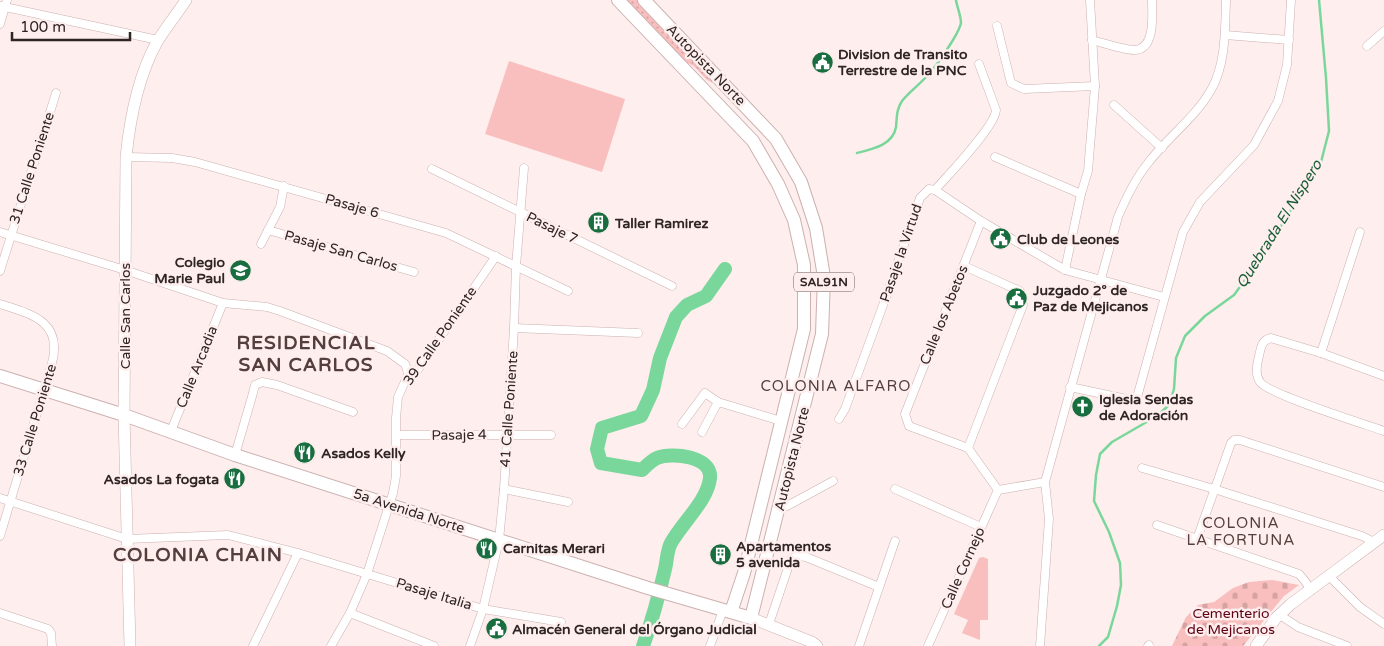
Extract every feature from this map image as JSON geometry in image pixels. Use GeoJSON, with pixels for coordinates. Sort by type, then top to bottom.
{"type":"FeatureCollection","features":[{"type":"Feature","properties":{"kind":"main road","name":"Autopista Norte"},"geometry":{"type":"LineString","coordinates":[[618,0],[753,142],[778,184],[794,220],[804,265],[804,330],[744,573],[727,611]]}},
{"type":"Feature","properties":{"kind":"main road","name":"Autopista Norte"},"geometry":{"type":"LineString","coordinates":[[644,0],[776,139],[801,182],[816,228],[824,276],[822,334],[751,618]]}},
{"type":"Feature","properties":{"kind":"main road"},"geometry":{"type":"LineString","coordinates":[[683,68],[686,67],[693,70],[713,88],[717,88],[720,85],[717,77]]}},
{"type":"Feature","properties":{"kind":"main road"},"geometry":{"type":"LineString","coordinates":[[731,118],[728,110],[730,103],[736,100],[744,104]]}},
{"type":"Feature","properties":{"kind":"main road","name":"5a Avenida Norte"},"geometry":{"type":"LineString","coordinates":[[0,376],[124,415],[235,454],[499,540],[648,588],[751,618]]}},
{"type":"Feature","properties":{"kind":"street","name":"Calle San Carlos"},"geometry":{"type":"LineString","coordinates":[[130,646],[124,415],[126,158],[130,122],[140,83],[158,40],[186,0]]}},
{"type":"Feature","properties":{"kind":"street"},"geometry":{"type":"LineString","coordinates":[[1065,270],[1081,194],[1088,171],[1095,86],[1090,0]]}},
{"type":"Feature","properties":{"kind":"street"},"geometry":{"type":"LineString","coordinates":[[1092,40],[1135,50],[1146,45],[1150,36],[1152,0]]}},
{"type":"Feature","properties":{"kind":"street"},"geometry":{"type":"LineString","coordinates":[[1040,646],[1050,519],[1045,482],[1100,279],[1118,217],[1131,188],[1148,162],[1201,105],[1211,90],[1219,72],[1225,35],[1226,0]]}},
{"type":"Feature","properties":{"kind":"street"},"geometry":{"type":"LineString","coordinates":[[1070,387],[1136,402],[1179,242],[1192,214],[1210,190],[1238,164],[1254,145],[1273,111],[1286,74],[1291,0]]}},
{"type":"Feature","properties":{"kind":"street"},"geometry":{"type":"LineString","coordinates":[[0,24],[4,4],[158,40]]}},
{"type":"Feature","properties":{"kind":"street"},"geometry":{"type":"LineString","coordinates":[[997,26],[1011,83],[1024,89],[1095,86]]}},
{"type":"Feature","properties":{"kind":"street"},"geometry":{"type":"LineString","coordinates":[[1367,46],[1384,31]]}},
{"type":"Feature","properties":{"kind":"street"},"geometry":{"type":"LineString","coordinates":[[1225,35],[1289,40]]}},
{"type":"Feature","properties":{"kind":"street"},"geometry":{"type":"LineString","coordinates":[[935,190],[996,116],[996,110],[979,64]]}},
{"type":"Feature","properties":{"kind":"street","name":"31 Calle Poniente"},"geometry":{"type":"LineString","coordinates":[[0,270],[56,93]]}},
{"type":"Feature","properties":{"kind":"street"},"geometry":{"type":"LineString","coordinates":[[1114,105],[1162,148]]}},
{"type":"Feature","properties":{"kind":"street"},"geometry":{"type":"LineString","coordinates":[[995,157],[1081,194]]}},
{"type":"Feature","properties":{"kind":"street","name":"Pasaje 6"},"geometry":{"type":"LineString","coordinates":[[126,158],[172,158],[195,162],[446,233],[568,291]]}},
{"type":"Feature","properties":{"kind":"street","name":"41 Calle Poniente"},"geometry":{"type":"LineString","coordinates":[[470,646],[483,609],[499,540],[504,489],[516,266],[524,168]]}},
{"type":"Feature","properties":{"kind":"street","name":"Pasaje 7"},"geometry":{"type":"LineString","coordinates":[[432,170],[672,286]]}},
{"type":"Feature","properties":{"kind":"street","name":"Pasaje San Carlos"},"geometry":{"type":"LineString","coordinates":[[261,244],[280,207],[284,186]]}},
{"type":"Feature","properties":{"kind":"street","name":"Pasaje la Virtud"},"geometry":{"type":"LineString","coordinates":[[839,419],[845,408],[886,297],[920,198],[929,189],[935,190],[981,221],[1065,270],[1164,297]]}},
{"type":"Feature","properties":{"kind":"street","name":"Calle los Abetos"},"geometry":{"type":"LineString","coordinates":[[968,448],[909,426],[905,414],[981,221]]}},
{"type":"Feature","properties":{"kind":"street","name":"Pasaje San Carlos"},"geometry":{"type":"LineString","coordinates":[[268,230],[414,272]]}},
{"type":"Feature","properties":{"kind":"street"},"geometry":{"type":"LineString","coordinates":[[0,232],[126,270],[223,303],[267,307],[280,311],[387,351],[404,364],[408,375]]}},
{"type":"Feature","properties":{"kind":"street"},"geometry":{"type":"LineString","coordinates":[[1321,353],[1360,232]]}},
{"type":"Feature","properties":{"kind":"street","name":"39 Calle Poniente"},"geometry":{"type":"LineString","coordinates":[[331,646],[350,613],[367,574],[393,493],[396,476],[398,398],[408,375],[415,373],[419,368],[496,256]]}},
{"type":"Feature","properties":{"kind":"street"},"geometry":{"type":"LineString","coordinates":[[964,266],[1020,291],[1023,305],[968,448],[998,490],[1045,482]]}},
{"type":"Feature","properties":{"kind":"street","name":"Calle Arcadia"},"geometry":{"type":"LineString","coordinates":[[170,431],[223,303]]}},
{"type":"Feature","properties":{"kind":"street","name":"33 Calle Poniente"},"geometry":{"type":"LineString","coordinates":[[0,304],[36,316],[43,321],[50,332],[54,344],[54,353],[44,390],[0,536]]}},
{"type":"Feature","properties":{"kind":"street"},"geometry":{"type":"LineString","coordinates":[[514,328],[638,333]]}},
{"type":"Feature","properties":{"kind":"street"},"geometry":{"type":"LineString","coordinates":[[1384,376],[1321,353],[1270,338],[1262,343],[1257,362],[1260,382],[1275,393],[1384,431]]}},
{"type":"Feature","properties":{"kind":"street"},"geometry":{"type":"LineString","coordinates":[[235,454],[252,393],[256,385],[262,382],[277,385],[353,412]]}},
{"type":"Feature","properties":{"kind":"street"},"geometry":{"type":"LineString","coordinates":[[682,424],[705,393],[718,402],[781,422]]}},
{"type":"Feature","properties":{"kind":"street"},"geometry":{"type":"LineString","coordinates":[[702,432],[718,402]]}},
{"type":"Feature","properties":{"kind":"street","name":"Pasaje 4"},"geometry":{"type":"LineString","coordinates":[[397,435],[551,435]]}},
{"type":"Feature","properties":{"kind":"street"},"geometry":{"type":"LineString","coordinates":[[1197,539],[1231,443],[1234,440],[1240,440],[1384,487]]}},
{"type":"Feature","properties":{"kind":"street"},"geometry":{"type":"LineString","coordinates":[[1142,468],[1362,536],[1374,542]]}},
{"type":"Feature","properties":{"kind":"street"},"geometry":{"type":"LineString","coordinates":[[781,504],[787,506],[833,481]]}},
{"type":"Feature","properties":{"kind":"street"},"geometry":{"type":"LineString","coordinates":[[504,489],[568,502]]}},
{"type":"Feature","properties":{"kind":"street"},"geometry":{"type":"LineString","coordinates":[[895,489],[982,527]]}},
{"type":"Feature","properties":{"kind":"street","name":"Calle Cornejo"},"geometry":{"type":"LineString","coordinates":[[929,646],[998,490]]}},
{"type":"Feature","properties":{"kind":"street"},"geometry":{"type":"LineString","coordinates":[[0,498],[127,540]]}},
{"type":"Feature","properties":{"kind":"street"},"geometry":{"type":"LineString","coordinates":[[1156,525],[1299,574],[1310,589]]}},
{"type":"Feature","properties":{"kind":"street","name":"Pasaje Italia"},"geometry":{"type":"LineString","coordinates":[[127,540],[228,535],[298,553],[483,609],[561,622]]}},
{"type":"Feature","properties":{"kind":"street"},"geometry":{"type":"LineString","coordinates":[[1256,646],[1280,615],[1310,589],[1384,535]]}},
{"type":"Feature","properties":{"kind":"street"},"geometry":{"type":"LineString","coordinates":[[859,646],[895,541]]}},
{"type":"Feature","properties":{"kind":"street"},"geometry":{"type":"LineString","coordinates":[[253,646],[298,553]]}},
{"type":"Feature","properties":{"kind":"street"},"geometry":{"type":"LineString","coordinates":[[769,624],[791,559],[798,556],[806,557],[879,587]]}},
{"type":"Feature","properties":{"kind":"street"},"geometry":{"type":"LineString","coordinates":[[1329,576],[1360,607],[1384,624]]}},
{"type":"Feature","properties":{"kind":"street"},"geometry":{"type":"LineString","coordinates":[[710,646],[727,611]]}},
{"type":"Feature","properties":{"kind":"street"},"geometry":{"type":"LineString","coordinates":[[0,613],[48,629],[51,633],[52,646]]}},
{"type":"Feature","properties":{"kind":"street"},"geometry":{"type":"LineString","coordinates":[[350,613],[434,646]]}},
{"type":"Feature","properties":{"kind":"street"},"geometry":{"type":"LineString","coordinates":[[1280,615],[1298,627],[1347,646]]}},
{"type":"Feature","properties":{"kind":"street","name":"5a Avenida Norte"},"geometry":{"type":"LineString","coordinates":[[751,618],[812,642],[817,646]]}},
{"type":"Feature","properties":{"kind":"green space"},"geometry":{"type":"Polygon","coordinates":[[[625,0],[639,0],[715,83],[707,80],[695,67],[687,63],[625,0]]]}},
{"type":"Feature","properties":{"kind":"green space"},"geometry":{"type":"Polygon","coordinates":[[[509,61],[625,99],[602,172],[485,134],[509,61]]]}},
{"type":"Feature","properties":{"kind":"green space"},"geometry":{"type":"Polygon","coordinates":[[[979,558],[988,559],[988,620],[980,620],[980,640],[962,633],[968,620],[954,614],[979,558]]]}},
{"type":"Feature","properties":{"kind":"green space","name":"Cementerio de Mejicanos"},"geometry":{"type":"Polygon","coordinates":[[[1272,580],[1299,585],[1284,596],[1243,646],[1172,646],[1186,617],[1198,605],[1214,602],[1233,588],[1249,582],[1272,580]]]}},
{"type":"Feature","properties":{"kind":"waterway"},"geometry":{"type":"LineString","coordinates":[[857,153],[881,145],[891,138],[896,127],[900,104],[934,68],[959,29],[961,20],[956,0]]}},
{"type":"Feature","properties":{"kind":"waterway","name":"Quebrada El Nispero"},"geometry":{"type":"LineString","coordinates":[[1099,646],[1108,637],[1121,585],[1120,563],[1109,532],[1094,501],[1100,454],[1112,442],[1157,416],[1169,405],[1174,389],[1176,358],[1185,336],[1205,316],[1234,295],[1261,258],[1321,162],[1329,131],[1319,0]]}},
{"type":"Feature","properties":{"kind":"waterway"},"geometry":{"type":"LineString","coordinates":[[643,646],[658,598],[670,546],[705,495],[710,478],[709,471],[698,460],[681,456],[657,458],[642,470],[601,463],[597,449],[602,428],[641,416],[653,390],[660,358],[676,317],[687,305],[706,296],[725,269]]}},
{"type":"Feature","properties":{"kind":"place","name":"Division de Transito Terrestre de la PNC"},"geometry":{"type":"Point","coordinates":[822,62]}},
{"type":"Feature","properties":{"kind":"place","name":"Taller Ramirez"},"geometry":{"type":"Point","coordinates":[599,223]}},
{"type":"Feature","properties":{"kind":"place","name":"Club de Leones"},"geometry":{"type":"Point","coordinates":[1001,239]}},
{"type":"Feature","properties":{"kind":"place","name":"Colegio Marie Paul"},"geometry":{"type":"Point","coordinates":[241,270]}},
{"type":"Feature","properties":{"kind":"place","name":"Juzgado 2° de Paz de Mejicanos"},"geometry":{"type":"Point","coordinates":[1017,298]}},
{"type":"Feature","properties":{"kind":"place","name":"Iglesia Sendas de Adoración"},"geometry":{"type":"Point","coordinates":[1083,407]}},
{"type":"Feature","properties":{"kind":"place","name":"Asados Kelly"},"geometry":{"type":"Point","coordinates":[305,453]}},
{"type":"Feature","properties":{"kind":"place","name":"Asados La fogata"},"geometry":{"type":"Point","coordinates":[235,479]}},
{"type":"Feature","properties":{"kind":"place","name":"Carnitas Merari"},"geometry":{"type":"Point","coordinates":[487,548]}},
{"type":"Feature","properties":{"kind":"place","name":"Apartamentos 5 avenida"},"geometry":{"type":"Point","coordinates":[720,554]}},
{"type":"Feature","properties":{"kind":"place","name":"Almacén General del Órgano Judicial"},"geometry":{"type":"Point","coordinates":[496,629]}},
{"type":"Feature","properties":{"kind":"district","name":"RESIDENCIAL SAN CARLOS"},"geometry":{"type":"Point","coordinates":[306,354]}},
{"type":"Feature","properties":{"kind":"district","name":"COLONIA ALFARO"},"geometry":{"type":"Point","coordinates":[836,386]}},
{"type":"Feature","properties":{"kind":"district","name":"COLONIA LA FORTUNA"},"geometry":{"type":"Point","coordinates":[1241,532]}},
{"type":"Feature","properties":{"kind":"district","name":"COLONIA CHAIN"},"geometry":{"type":"Point","coordinates":[198,555]}}]}
